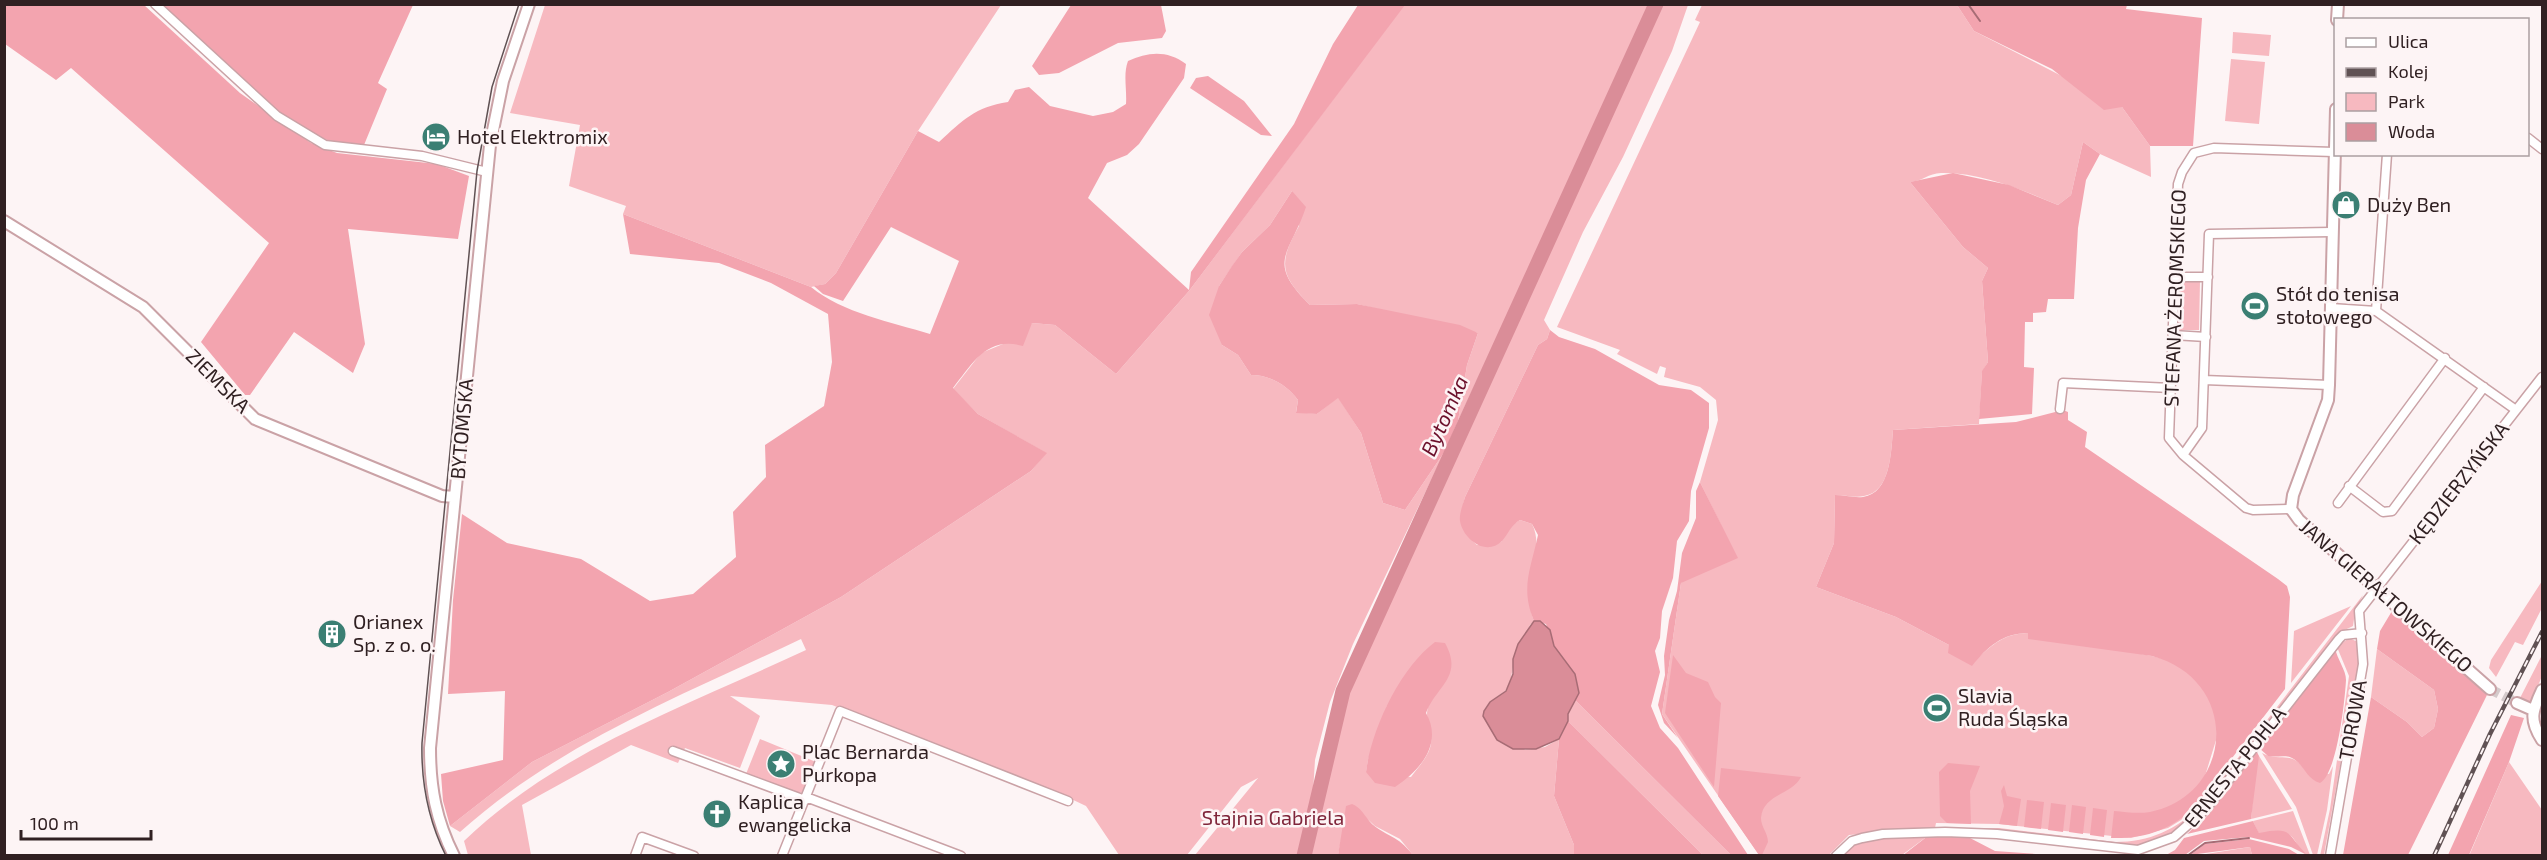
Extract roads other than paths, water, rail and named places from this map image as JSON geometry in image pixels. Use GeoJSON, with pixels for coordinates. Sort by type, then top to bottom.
{"type":"FeatureCollection","features":[{"type":"Feature","properties":{"kind":"street"},"geometry":{"type":"LineString","coordinates":[[155,4],[277,116],[325,145],[422,156],[486,172]]}},
{"type":"Feature","properties":{"kind":"street","name":"BYTOMSKA"},"geometry":{"type":"LineString","coordinates":[[454,855],[433,800],[430,748],[486,172],[503,81],[529,4]]}},
{"type":"Feature","properties":{"kind":"street"},"geometry":{"type":"LineString","coordinates":[[2529,139],[2542,149]]}},
{"type":"Feature","properties":{"kind":"street","name":"STEFANA ŻEROMSKIEGO"},"geometry":{"type":"LineString","coordinates":[[2291,509],[2253,510],[2246,507],[2183,455],[2169,438],[2178,184],[2182,172],[2194,153],[2214,148],[2334,145]]}},
{"type":"Feature","properties":{"kind":"street","name":"JANA GIERAŁTOWSKIEGO"},"geometry":{"type":"LineString","coordinates":[[2334,156],[2328,400],[2293,495],[2291,509],[2298,520],[2490,689]]}},
{"type":"Feature","properties":{"kind":"street"},"geometry":{"type":"LineString","coordinates":[[2376,311],[2387,156]]}},
{"type":"Feature","properties":{"kind":"street","name":"ZIEMSKA"},"geometry":{"type":"LineString","coordinates":[[4,221],[143,307],[255,419],[442,495],[455,498]]}},
{"type":"Feature","properties":{"kind":"street"},"geometry":{"type":"LineString","coordinates":[[2183,455],[2202,428],[2209,234],[2331,232]]}},
{"type":"Feature","properties":{"kind":"street"},"geometry":{"type":"LineString","coordinates":[[2175,277],[2208,277]]}},
{"type":"Feature","properties":{"kind":"street"},"geometry":{"type":"LineString","coordinates":[[2331,308],[2376,311],[2516,410]]}},
{"type":"Feature","properties":{"kind":"street"},"geometry":{"type":"LineString","coordinates":[[2173,336],[2206,337]]}},
{"type":"Feature","properties":{"kind":"street"},"geometry":{"type":"LineString","coordinates":[[2338,503],[2445,358]]}},
{"type":"Feature","properties":{"kind":"street","name":"KĘDZIERZYŃSKA"},"geometry":{"type":"LineString","coordinates":[[2376,588],[2542,377]]}},
{"type":"Feature","properties":{"kind":"street"},"geometry":{"type":"LineString","coordinates":[[2204,380],[2329,386]]}},
{"type":"Feature","properties":{"kind":"street"},"geometry":{"type":"LineString","coordinates":[[2060,409],[2063,383],[2171,388]]}},
{"type":"Feature","properties":{"kind":"street"},"geometry":{"type":"LineString","coordinates":[[2349,486],[2383,512],[2392,511],[2484,387]]}},
{"type":"Feature","properties":{"kind":"street","name":"TOROWA"},"geometry":{"type":"LineString","coordinates":[[2330,855],[2363,664],[2359,611],[2376,588]]}},
{"type":"Feature","properties":{"kind":"street","name":"ERNESTA POHLA"},"geometry":{"type":"LineString","coordinates":[[1836,855],[1857,839],[1883,834],[1984,833],[2130,850],[2167,841],[2190,825],[2206,809],[2339,639],[2343,635],[2362,633]]}},
{"type":"Feature","properties":{"kind":"street"},"geometry":{"type":"LineString","coordinates":[[2542,690],[2533,710],[2533,725],[2542,740]]}},
{"type":"Feature","properties":{"kind":"street"},"geometry":{"type":"LineString","coordinates":[[2517,703],[2533,710]]}},
{"type":"Feature","properties":{"kind":"street"},"geometry":{"type":"LineString","coordinates":[[782,855],[840,711],[1068,801]]}},
{"type":"Feature","properties":{"kind":"street"},"geometry":{"type":"LineString","coordinates":[[673,751],[961,855]]}},
{"type":"Feature","properties":{"kind":"street"},"geometry":{"type":"LineString","coordinates":[[635,855],[642,837],[694,855]]}},
{"type":"Feature","properties":{"kind":"water"},"geometry":{"type":"Polygon","coordinates":[[[1534,621],[1540,621],[1550,630],[1554,646],[1575,674],[1579,693],[1559,739],[1536,749],[1513,749],[1497,740],[1483,716],[1490,702],[1506,691],[1513,674],[1513,659],[1518,644],[1534,621]]]}},
{"type":"Feature","properties":{"kind":"waterway","name":"Bytomka"},"geometry":{"type":"LineString","coordinates":[[1304,856],[1343,691],[1656,4]]}},
{"type":"Feature","properties":{"kind":"waterway"},"geometry":{"type":"LineString","coordinates":[[1968,4],[1980,21]]}},
{"type":"Feature","properties":{"kind":"waterway"},"geometry":{"type":"LineString","coordinates":[[2187,856],[2205,843],[2249,838]]}},
{"type":"Feature","properties":{"kind":"tunnel"},"geometry":{"type":"LineString","coordinates":[[2490,689],[2517,703]]}},
{"type":"Feature","properties":{"kind":"tram line"},"geometry":{"type":"LineString","coordinates":[[446,856],[427,801],[422,743],[477,171],[492,87],[519,4]]}},
{"type":"Feature","properties":{"kind":"railway"},"geometry":{"type":"LineString","coordinates":[[2434,856],[2490,734],[2542,632]]}},
{"type":"Feature","properties":{"kind":"place","name":"Hotel Elektromix"},"geometry":{"type":"Point","coordinates":[436,137]}},
{"type":"Feature","properties":{"kind":"place","name":"Duży Ben"},"geometry":{"type":"Point","coordinates":[2346,205]}},
{"type":"Feature","properties":{"kind":"place","name":"Stół do tenisa stołowego"},"geometry":{"type":"Point","coordinates":[2255,306]}},
{"type":"Feature","properties":{"kind":"place","name":"Orianex Sp. z o. o."},"geometry":{"type":"Point","coordinates":[332,634]}},
{"type":"Feature","properties":{"kind":"place","name":"Slavia Ruda Śląska"},"geometry":{"type":"Point","coordinates":[1937,708]}},
{"type":"Feature","properties":{"kind":"place","name":"Plac Bernarda Purkopa"},"geometry":{"type":"Point","coordinates":[781,764]}},
{"type":"Feature","properties":{"kind":"place","name":"Kaplica ewangelicka"},"geometry":{"type":"Point","coordinates":[717,814]}},
{"type":"Feature","properties":{"kind":"park label","name":"Stajnia Gabriela"},"geometry":{"type":"Point","coordinates":[1273,818]}}]}
